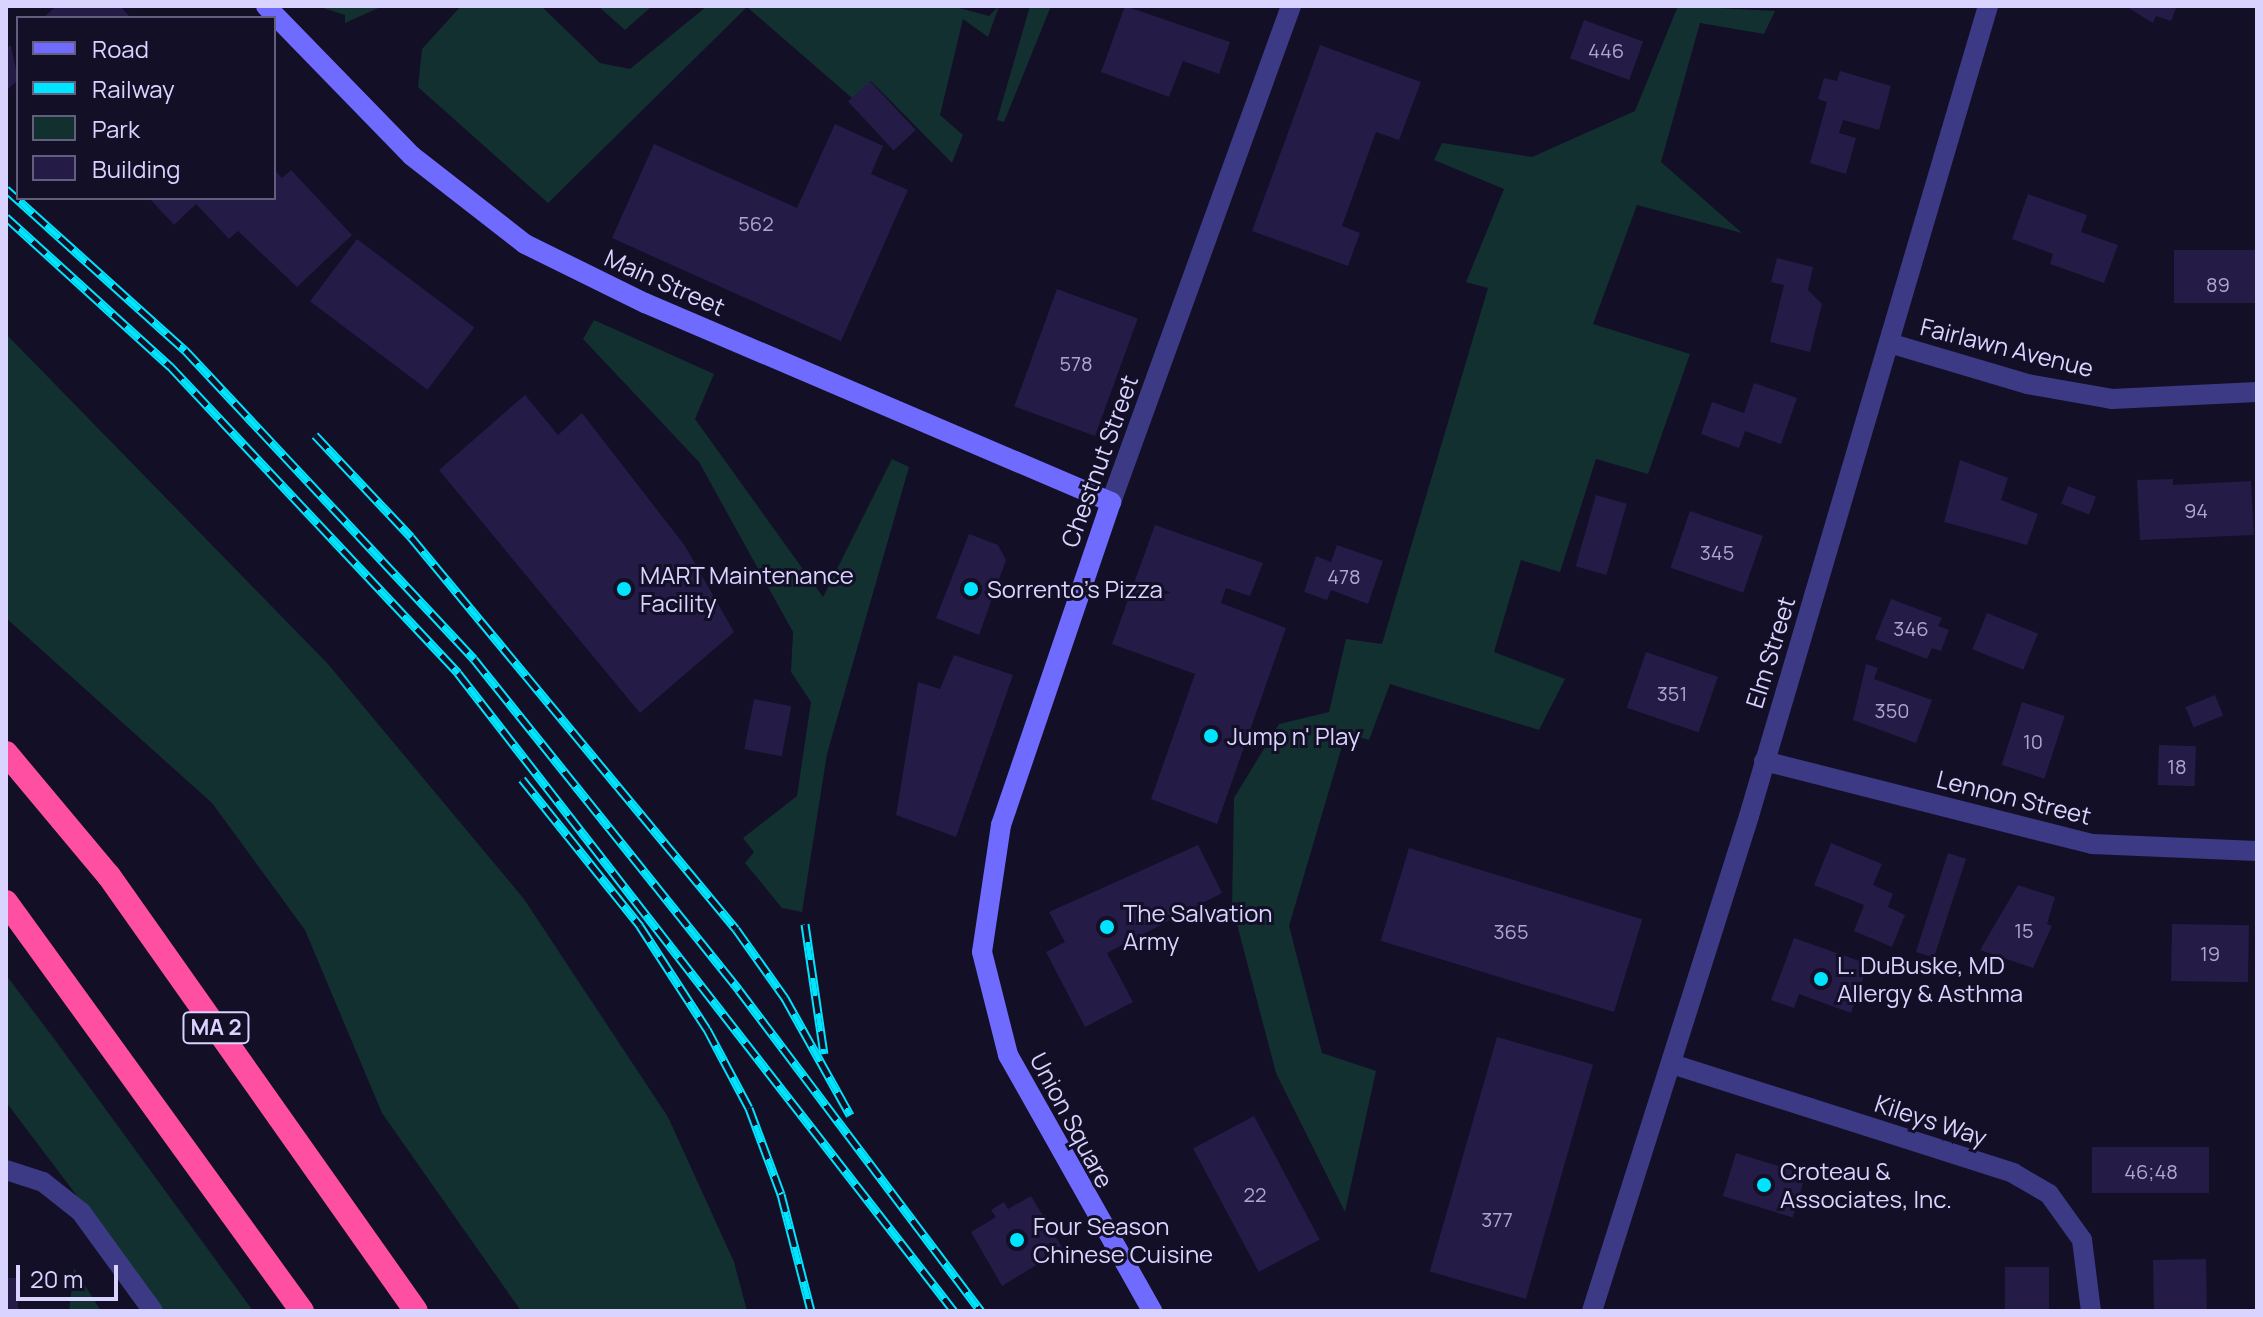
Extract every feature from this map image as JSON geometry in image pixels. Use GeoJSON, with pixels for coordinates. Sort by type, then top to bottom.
{"type":"FeatureCollection","features":[{"type":"Feature","properties":{"kind":"highway","name":"MA 2"},"geometry":{"type":"LineString","coordinates":[[6,753],[109,876],[416,1311]]}},
{"type":"Feature","properties":{"kind":"highway"},"geometry":{"type":"LineString","coordinates":[[6,902],[302,1311]]}},
{"type":"Feature","properties":{"kind":"main road","name":"Main Street"},"geometry":{"type":"LineString","coordinates":[[276,16],[412,156],[525,244],[645,303],[1111,502]]}},
{"type":"Feature","properties":{"kind":"main road","name":"Chestnut Street"},"geometry":{"type":"LineString","coordinates":[[982,940],[1001,825],[1111,502]]}},
{"type":"Feature","properties":{"kind":"main road","name":"Union Square"},"geometry":{"type":"LineString","coordinates":[[982,940],[989,1003],[1008,1055],[1152,1311]]}},
{"type":"Feature","properties":{"kind":"street","name":"Chestnut Street"},"geometry":{"type":"LineString","coordinates":[[1111,502],[1291,6]]}},
{"type":"Feature","properties":{"kind":"street","name":"Elm Street"},"geometry":{"type":"LineString","coordinates":[[1592,1311],[1672,1064],[1764,761],[1988,6]]}},
{"type":"Feature","properties":{"kind":"street","name":"Fairlawn Avenue"},"geometry":{"type":"LineString","coordinates":[[1889,343],[2027,384],[2112,399],[2257,392]]}},
{"type":"Feature","properties":{"kind":"street","name":"Lennon Street"},"geometry":{"type":"LineString","coordinates":[[1764,761],[2092,844],[2257,851]]}},
{"type":"Feature","properties":{"kind":"street","name":"Kileys Way"},"geometry":{"type":"LineString","coordinates":[[1672,1064],[2013,1173],[2049,1194],[2082,1240],[2091,1311]]}},
{"type":"Feature","properties":{"kind":"street"},"geometry":{"type":"LineString","coordinates":[[6,1170],[43,1182],[81,1212],[153,1311]]}},
{"type":"Feature","properties":{"kind":"green space"},"geometry":{"type":"Polygon","coordinates":[[[317,6],[383,6],[345,23],[345,15],[317,6]]]}},
{"type":"Feature","properties":{"kind":"green space"},"geometry":{"type":"Polygon","coordinates":[[[461,6],[541,6],[600,63],[630,69],[707,6],[952,6],[989,16],[999,6],[988,37],[963,19],[940,115],[963,135],[952,163],[871,81],[852,98],[747,7],[548,203],[418,87],[422,49],[461,6]]]}},
{"type":"Feature","properties":{"kind":"green space"},"geometry":{"type":"Polygon","coordinates":[[[598,6],[652,6],[625,30],[598,6]]]}},
{"type":"Feature","properties":{"kind":"green space"},"geometry":{"type":"Polygon","coordinates":[[[1030,6],[1051,6],[1004,122],[997,120],[1030,6]]]}},
{"type":"Feature","properties":{"kind":"green space"},"geometry":{"type":"Polygon","coordinates":[[[1678,6],[1775,11],[1764,34],[1700,23],[1661,162],[1742,233],[1637,205],[1593,324],[1690,354],[1648,474],[1596,459],[1560,572],[1521,560],[1494,652],[1565,679],[1539,730],[1390,684],[1369,740],[1346,733],[1289,926],[1322,1053],[1376,1071],[1345,1212],[1276,1073],[1232,905],[1234,798],[1279,724],[1329,712],[1346,639],[1382,644],[1488,288],[1466,282],[1504,189],[1434,160],[1442,143],[1532,157],[1635,111],[1678,6]]]}},
{"type":"Feature","properties":{"kind":"green space"},"geometry":{"type":"Polygon","coordinates":[[[594,320],[714,374],[695,419],[823,597],[892,459],[909,467],[827,754],[802,912],[782,908],[745,863],[754,852],[743,838],[797,796],[811,702],[791,672],[793,632],[699,462],[583,339],[594,320]]]}},
{"type":"Feature","properties":{"kind":"green space"},"geometry":{"type":"Polygon","coordinates":[[[6,334],[328,664],[524,899],[668,1117],[734,1262],[747,1311],[521,1311],[382,1113],[305,930],[212,803],[6,618],[6,334]]]}},
{"type":"Feature","properties":{"kind":"green space"},"geometry":{"type":"Polygon","coordinates":[[[6,975],[253,1311],[164,1311],[6,1102],[6,975]]]}},
{"type":"Feature","properties":{"kind":"green space"},"geometry":{"type":"Polygon","coordinates":[[[74,1268],[101,1311],[69,1311],[74,1268]]]}},
{"type":"Feature","properties":{"kind":"building"},"geometry":{"type":"Polygon","coordinates":[[[56,6],[120,6],[129,16],[45,16],[56,6]]]}},
{"type":"Feature","properties":{"kind":"building"},"geometry":{"type":"Polygon","coordinates":[[[1125,6],[1230,42],[1219,74],[1183,61],[1169,97],[1101,72],[1125,6]]]}},
{"type":"Feature","properties":{"kind":"building"},"geometry":{"type":"Polygon","coordinates":[[[2125,6],[2177,6],[2171,21],[2156,16],[2153,23],[2125,6]]]}},
{"type":"Feature","properties":{"kind":"building"},"geometry":{"type":"Polygon","coordinates":[[[1584,20],[1643,42],[1629,80],[1570,59],[1584,20]]]}},
{"type":"Feature","properties":{"kind":"building"},"geometry":{"type":"Polygon","coordinates":[[[11,45],[16,82],[6,91],[6,49],[11,45]]]}},
{"type":"Feature","properties":{"kind":"building"},"geometry":{"type":"Polygon","coordinates":[[[1320,45],[1421,82],[1399,140],[1376,132],[1342,226],[1360,233],[1348,266],[1252,231],[1320,45]]]}},
{"type":"Feature","properties":{"kind":"building"},"geometry":{"type":"Polygon","coordinates":[[[1840,71],[1891,86],[1879,130],[1843,120],[1839,133],[1856,138],[1846,174],[1810,163],[1827,102],[1818,99],[1824,78],[1837,81],[1840,71]]]}},
{"type":"Feature","properties":{"kind":"building"},"geometry":{"type":"Polygon","coordinates":[[[870,81],[916,130],[894,150],[848,101],[870,81]]]}},
{"type":"Feature","properties":{"kind":"building"},"geometry":{"type":"Polygon","coordinates":[[[835,124],[883,146],[871,174],[908,190],[841,341],[612,238],[654,144],[797,208],[835,124]]]}},
{"type":"Feature","properties":{"kind":"building"},"geometry":{"type":"Polygon","coordinates":[[[291,170],[352,235],[297,287],[238,231],[229,239],[196,204],[174,225],[151,200],[276,200],[276,172],[282,178],[291,170]]]}},
{"type":"Feature","properties":{"kind":"building"},"geometry":{"type":"Polygon","coordinates":[[[2028,194],[2087,215],[2081,232],[2118,245],[2104,283],[2050,264],[2053,254],[2012,239],[2028,194]]]}},
{"type":"Feature","properties":{"kind":"building"},"geometry":{"type":"Polygon","coordinates":[[[357,239],[474,327],[427,390],[310,301],[357,239]]]}},
{"type":"Feature","properties":{"kind":"building"},"geometry":{"type":"Polygon","coordinates":[[[2174,250],[2257,250],[2257,303],[2174,303],[2174,250]]]}},
{"type":"Feature","properties":{"kind":"building"},"geometry":{"type":"Polygon","coordinates":[[[1777,258],[1813,267],[1808,290],[1822,304],[1810,352],[1770,342],[1784,285],[1771,282],[1777,258]]]}},
{"type":"Feature","properties":{"kind":"building"},"geometry":{"type":"Polygon","coordinates":[[[1057,289],[1138,318],[1095,436],[1014,406],[1057,289]]]}},
{"type":"Feature","properties":{"kind":"building"},"geometry":{"type":"Polygon","coordinates":[[[1754,383],[1797,398],[1781,444],[1745,431],[1739,448],[1701,434],[1712,402],[1744,413],[1754,383]]]}},
{"type":"Feature","properties":{"kind":"building","name":"MART Maintenance Facility"},"geometry":{"type":"Polygon","coordinates":[[[525,395],[558,435],[582,413],[685,546],[734,632],[640,713],[439,470],[525,395]]]}},
{"type":"Feature","properties":{"kind":"building"},"geometry":{"type":"Polygon","coordinates":[[[1960,460],[2008,478],[2001,500],[2038,514],[2027,545],[1944,522],[1960,460]]]}},
{"type":"Feature","properties":{"kind":"building"},"geometry":{"type":"Polygon","coordinates":[[[2173,479],[2173,485],[2251,481],[2254,535],[2140,540],[2137,480],[2173,479]]]}},
{"type":"Feature","properties":{"kind":"building"},"geometry":{"type":"Polygon","coordinates":[[[2068,486],[2096,497],[2089,514],[2061,504],[2068,486]]]}},
{"type":"Feature","properties":{"kind":"building"},"geometry":{"type":"Polygon","coordinates":[[[1596,495],[1627,504],[1606,575],[1576,566],[1596,495]]]}},
{"type":"Feature","properties":{"kind":"building"},"geometry":{"type":"Polygon","coordinates":[[[1690,511],[1763,536],[1743,593],[1670,568],[1690,511]]]}},
{"type":"Feature","properties":{"kind":"building"},"geometry":{"type":"Polygon","coordinates":[[[1155,525],[1263,563],[1250,596],[1226,588],[1221,603],[1286,628],[1217,824],[1151,799],[1195,674],[1112,644],[1155,525]]]}},
{"type":"Feature","properties":{"kind":"building","name":"Sorrento's Pizza"},"geometry":{"type":"Polygon","coordinates":[[[969,534],[998,545],[1006,560],[979,635],[936,618],[969,534]]]}},
{"type":"Feature","properties":{"kind":"building"},"geometry":{"type":"Polygon","coordinates":[[[1337,545],[1383,561],[1368,604],[1331,590],[1327,600],[1304,592],[1316,556],[1331,562],[1337,545]]]}},
{"type":"Feature","properties":{"kind":"building"},"geometry":{"type":"Polygon","coordinates":[[[1891,599],[1942,618],[1938,626],[1949,630],[1941,651],[1932,648],[1927,659],[1875,639],[1891,599]]]}},
{"type":"Feature","properties":{"kind":"building"},"geometry":{"type":"Polygon","coordinates":[[[1987,613],[2038,634],[2023,670],[1972,649],[1987,613]]]}},
{"type":"Feature","properties":{"kind":"building"},"geometry":{"type":"Polygon","coordinates":[[[1646,652],[1718,677],[1699,733],[1627,708],[1646,652]]]}},
{"type":"Feature","properties":{"kind":"building"},"geometry":{"type":"Polygon","coordinates":[[[954,655],[1013,675],[956,837],[896,815],[918,682],[940,689],[954,655]]]}},
{"type":"Feature","properties":{"kind":"building"},"geometry":{"type":"Polygon","coordinates":[[[1866,664],[1878,668],[1874,679],[1932,700],[1916,743],[1853,720],[1866,664]]]}},
{"type":"Feature","properties":{"kind":"building"},"geometry":{"type":"Polygon","coordinates":[[[2215,695],[2223,715],[2194,727],[2185,707],[2215,695]]]}},
{"type":"Feature","properties":{"kind":"building"},"geometry":{"type":"Polygon","coordinates":[[[754,699],[791,706],[782,756],[744,749],[754,699]]]}},
{"type":"Feature","properties":{"kind":"building"},"geometry":{"type":"Polygon","coordinates":[[[2022,702],[2065,716],[2044,779],[2002,765],[2022,702]]]}},
{"type":"Feature","properties":{"kind":"building"},"geometry":{"type":"Polygon","coordinates":[[[2159,745],[2196,746],[2195,786],[2158,785],[2159,745]]]}},
{"type":"Feature","properties":{"kind":"building"},"geometry":{"type":"Polygon","coordinates":[[[1831,843],[1882,864],[1873,885],[1893,894],[1888,907],[1905,915],[1892,947],[1854,931],[1864,905],[1814,885],[1831,843]]]}},
{"type":"Feature","properties":{"kind":"building","name":"The Salvation Army"},"geometry":{"type":"Polygon","coordinates":[[[1198,845],[1222,893],[1107,953],[1133,1002],[1085,1027],[1046,952],[1065,942],[1049,912],[1198,845]]]}},
{"type":"Feature","properties":{"kind":"building"},"geometry":{"type":"Polygon","coordinates":[[[1409,848],[1642,919],[1614,1012],[1381,941],[1409,848]]]}},
{"type":"Feature","properties":{"kind":"building"},"geometry":{"type":"Polygon","coordinates":[[[1948,853],[1966,859],[1934,958],[1916,952],[1948,853]]]}},
{"type":"Feature","properties":{"kind":"building"},"geometry":{"type":"Polygon","coordinates":[[[2018,885],[2055,897],[2047,924],[2052,926],[2033,968],[1980,950],[2018,885]]]}},
{"type":"Feature","properties":{"kind":"building"},"geometry":{"type":"Polygon","coordinates":[[[2172,924],[2249,925],[2248,982],[2171,981],[2172,924]]]}},
{"type":"Feature","properties":{"kind":"building","name":"L. DuBuske, MD Allergy & Asthma"},"geometry":{"type":"Polygon","coordinates":[[[1794,938],[1868,964],[1851,1013],[1799,994],[1794,1008],[1771,1000],[1794,938]]]}},
{"type":"Feature","properties":{"kind":"building"},"geometry":{"type":"Polygon","coordinates":[[[1497,1037],[1593,1065],[1526,1299],[1430,1272],[1497,1037]]]}},
{"type":"Feature","properties":{"kind":"building"},"geometry":{"type":"Polygon","coordinates":[[[1254,1116],[1320,1240],[1259,1272],[1193,1148],[1254,1116]]]}},
{"type":"Feature","properties":{"kind":"building"},"geometry":{"type":"Polygon","coordinates":[[[2092,1147],[2209,1147],[2209,1193],[2092,1193],[2092,1147]]]}},
{"type":"Feature","properties":{"kind":"building","name":"Croteau & Associates, Inc."},"geometry":{"type":"Polygon","coordinates":[[[1736,1153],[1806,1174],[1793,1217],[1723,1196],[1736,1153]]]}},
{"type":"Feature","properties":{"kind":"building","name":"Four Season Chinese Cuisine"},"geometry":{"type":"Polygon","coordinates":[[[1031,1196],[1063,1249],[1002,1286],[971,1232],[996,1217],[991,1210],[1004,1202],[1008,1209],[1031,1196]]]}},
{"type":"Feature","properties":{"kind":"building"},"geometry":{"type":"Polygon","coordinates":[[[2206,1259],[2207,1311],[2154,1311],[2153,1260],[2206,1259]]]}},
{"type":"Feature","properties":{"kind":"building"},"geometry":{"type":"Polygon","coordinates":[[[2005,1267],[2049,1267],[2049,1311],[2005,1311],[2005,1267]]]}},
{"type":"Feature","properties":{"kind":"building"},"geometry":{"type":"Polygon","coordinates":[[[6,1278],[18,1278],[18,1311],[6,1311],[6,1278]]]}},
{"type":"Feature","properties":{"kind":"railway"},"geometry":{"type":"LineString","coordinates":[[6,189],[16,198]]}},
{"type":"Feature","properties":{"kind":"railway"},"geometry":{"type":"LineString","coordinates":[[18,200],[185,350],[474,659],[739,990],[981,1311]]}},
{"type":"Feature","properties":{"kind":"railway"},"geometry":{"type":"LineString","coordinates":[[6,217],[170,366],[458,673],[954,1311]]}},
{"type":"Feature","properties":{"kind":"railway"},"geometry":{"type":"LineString","coordinates":[[315,435],[411,537],[736,929],[785,998],[850,1115]]}},
{"type":"Feature","properties":{"kind":"railway"},"geometry":{"type":"LineString","coordinates":[[522,779],[640,926],[707,1029],[749,1108],[781,1194],[811,1311]]}},
{"type":"Feature","properties":{"kind":"railway"},"geometry":{"type":"LineString","coordinates":[[805,924],[824,1054]]}},
{"type":"Feature","properties":{"kind":"place","name":"MART Maintenance Facility"},"geometry":{"type":"Point","coordinates":[624,589]}},
{"type":"Feature","properties":{"kind":"place","name":"Sorrento's Pizza"},"geometry":{"type":"Point","coordinates":[971,589]}},
{"type":"Feature","properties":{"kind":"place","name":"Jump n' Play"},"geometry":{"type":"Point","coordinates":[1211,736]}},
{"type":"Feature","properties":{"kind":"place","name":"The Salvation Army"},"geometry":{"type":"Point","coordinates":[1107,927]}},
{"type":"Feature","properties":{"kind":"place","name":"L. DuBuske, MD Allergy & Asthma"},"geometry":{"type":"Point","coordinates":[1821,979]}},
{"type":"Feature","properties":{"kind":"place","name":"Croteau & Associates, Inc."},"geometry":{"type":"Point","coordinates":[1764,1185]}},
{"type":"Feature","properties":{"kind":"place","name":"Four Season Chinese Cuisine"},"geometry":{"type":"Point","coordinates":[1017,1240]}}]}
